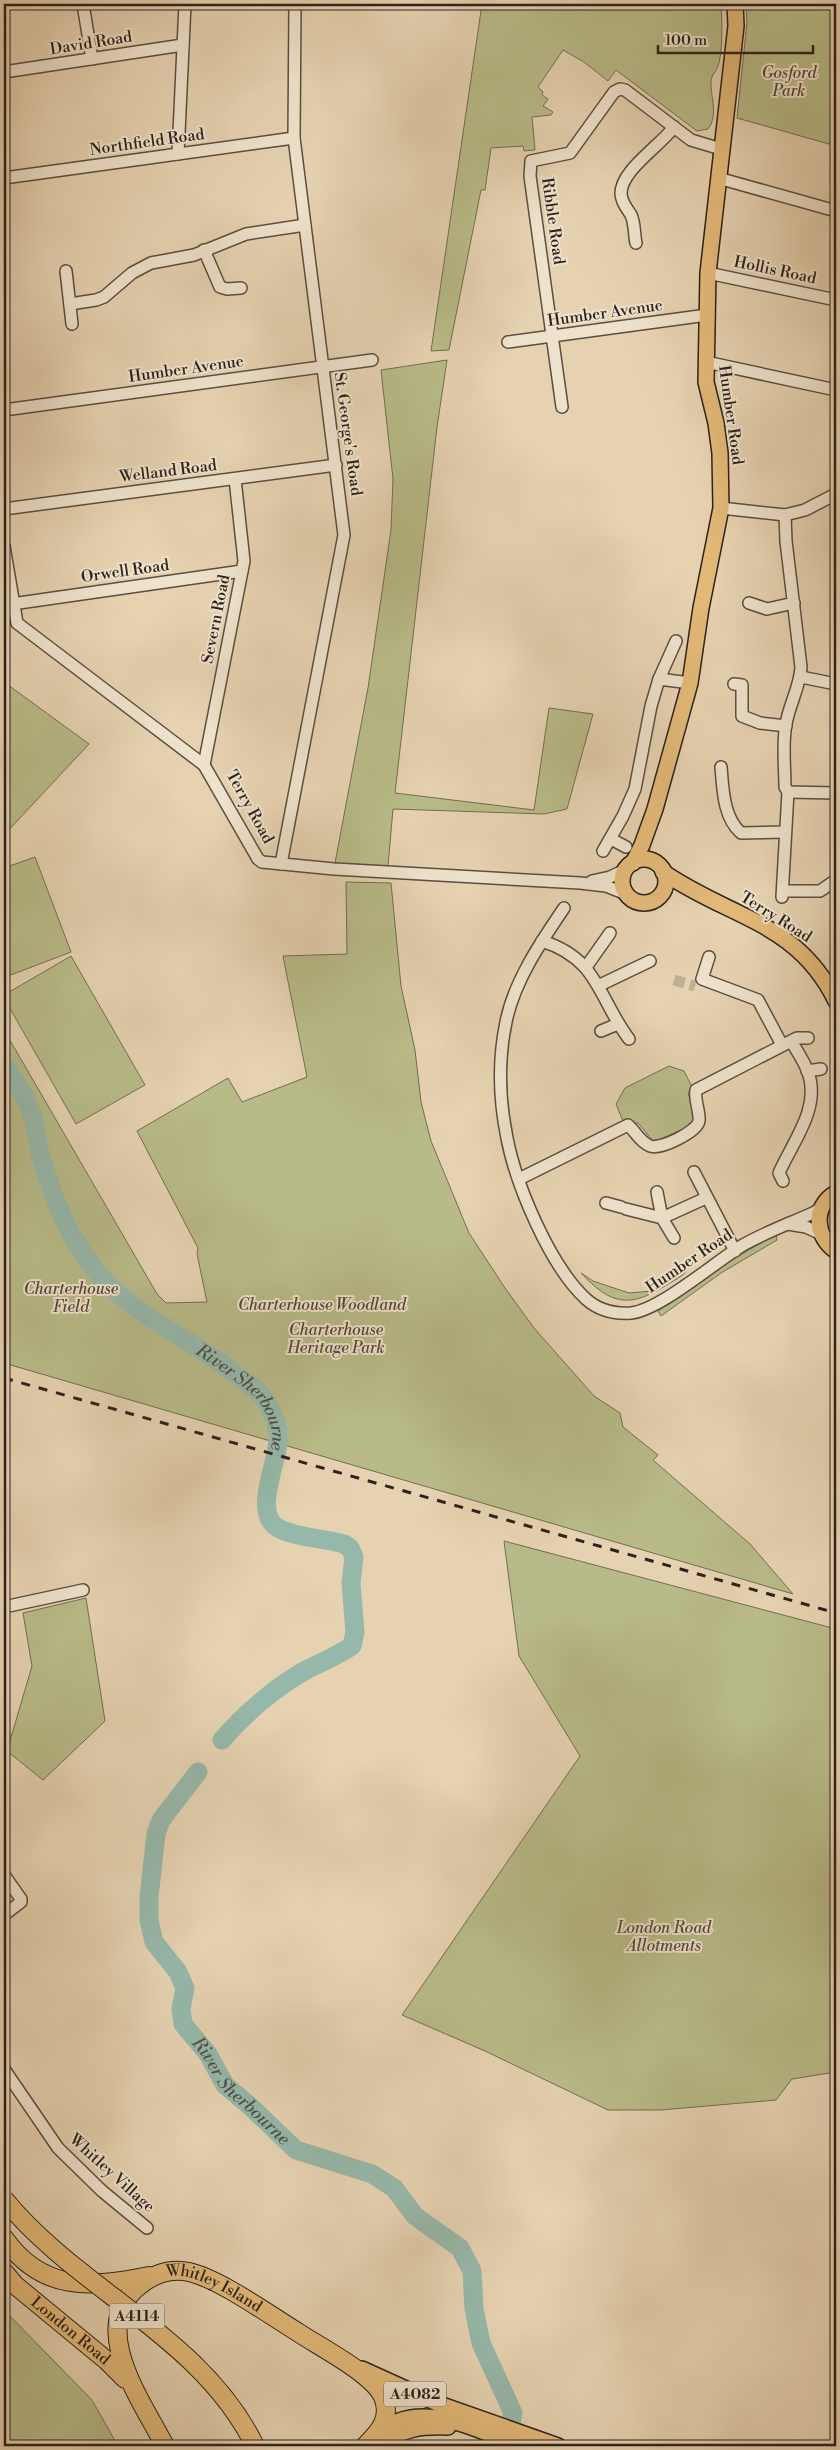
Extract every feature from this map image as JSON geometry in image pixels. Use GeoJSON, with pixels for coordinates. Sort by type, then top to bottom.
{"type":"FeatureCollection","features":[{"type":"Feature","properties":{"kind":"highway","name":"A4114"},"geometry":{"type":"LineString","coordinates":[[4,2199],[56,2252],[162,2336],[200,2371],[229,2403],[255,2446]]}},
{"type":"Feature","properties":{"kind":"highway","name":"London Road"},"geometry":{"type":"LineString","coordinates":[[4,2238],[28,2264],[44,2274],[62,2281],[93,2284],[159,2274]]}},
{"type":"Feature","properties":{"kind":"highway","name":"Whitley Island"},"geometry":{"type":"LineString","coordinates":[[165,2446],[136,2391],[119,2350],[117,2333],[119,2317],[124,2304],[136,2288],[159,2274],[189,2272],[209,2280],[341,2358],[381,2394],[386,2415],[374,2443]]}},
{"type":"Feature","properties":{"kind":"highway","name":"London Road"},"geometry":{"type":"LineString","coordinates":[[8,2277],[106,2360],[136,2391]]}},
{"type":"Feature","properties":{"kind":"highway"},"geometry":{"type":"LineString","coordinates":[[106,2360],[109,2370],[153,2446]]}},
{"type":"Feature","properties":{"kind":"main road","name":"Humber Road"},"geometry":{"type":"LineString","coordinates":[[629,866],[642,845],[654,809],[690,682],[701,608],[721,508],[720,453],[716,423],[706,382],[708,272],[736,26],[735,4]]}},
{"type":"Feature","properties":{"kind":"main road","name":"Humber Road"},"geometry":{"type":"LineString","coordinates":[[654,809],[652,849],[660,867]]}},
{"type":"Feature","properties":{"kind":"main road"},"geometry":{"type":"LineString","coordinates":[[646,860],[660,867],[665,883],[661,895],[655,900],[644,903],[636,902],[626,894],[622,881],[629,866],[646,860]]}},
{"type":"Feature","properties":{"kind":"main road","name":"Terry Road"},"geometry":{"type":"LineString","coordinates":[[660,867],[705,897],[741,913],[794,944],[818,970],[836,1001]]}},
{"type":"Feature","properties":{"kind":"main road","name":"Terry Road"},"geometry":{"type":"LineString","coordinates":[[661,895],[681,893],[705,897]]}},
{"type":"Feature","properties":{"kind":"main road"},"geometry":{"type":"LineString","coordinates":[[836,1192],[822,1207],[819,1218],[821,1234],[826,1243],[836,1251]]}},
{"type":"Feature","properties":{"kind":"main road","name":"A4082"},"geometry":{"type":"LineString","coordinates":[[341,2358],[490,2428],[520,2446]]}},
{"type":"Feature","properties":{"kind":"main road","name":"A4082"},"geometry":{"type":"LineString","coordinates":[[374,2443],[395,2421],[417,2416],[446,2420],[470,2428],[490,2428],[554,2445]]}},
{"type":"Feature","properties":{"kind":"street"},"geometry":{"type":"LineString","coordinates":[[83,4],[92,59]]}},
{"type":"Feature","properties":{"kind":"street"},"geometry":{"type":"LineString","coordinates":[[178,154],[185,4]]}},
{"type":"Feature","properties":{"kind":"street","name":"St. George's Road"},"geometry":{"type":"LineString","coordinates":[[281,864],[344,535],[294,138],[294,4]]}},
{"type":"Feature","properties":{"kind":"street","name":"David Road"},"geometry":{"type":"LineString","coordinates":[[4,72],[183,45]]}},
{"type":"Feature","properties":{"kind":"street","name":"Ribble Road"},"geometry":{"type":"LineString","coordinates":[[562,407],[530,176],[531,161],[570,153],[614,92],[620,89],[626,90],[674,127]]}},
{"type":"Feature","properties":{"kind":"street"},"geometry":{"type":"LineString","coordinates":[[636,242],[632,216],[624,206],[621,192],[628,176],[648,152],[661,142],[674,127],[699,144],[721,149]]}},
{"type":"Feature","properties":{"kind":"street","name":"Northfield Road"},"geometry":{"type":"LineString","coordinates":[[4,178],[294,138]]}},
{"type":"Feature","properties":{"kind":"street"},"geometry":{"type":"LineString","coordinates":[[718,178],[836,210]]}},
{"type":"Feature","properties":{"kind":"street"},"geometry":{"type":"LineString","coordinates":[[70,304],[104,297],[132,273],[146,265],[194,255],[246,234],[304,225]]}},
{"type":"Feature","properties":{"kind":"street"},"geometry":{"type":"LineString","coordinates":[[204,250],[220,286],[227,289],[241,288]]}},
{"type":"Feature","properties":{"kind":"street"},"geometry":{"type":"LineString","coordinates":[[66,271],[72,324]]}},
{"type":"Feature","properties":{"kind":"street","name":"Hollis Road"},"geometry":{"type":"LineString","coordinates":[[708,272],[836,300]]}},
{"type":"Feature","properties":{"kind":"street","name":"Humber Avenue"},"geometry":{"type":"LineString","coordinates":[[508,342],[707,315]]}},
{"type":"Feature","properties":{"kind":"street","name":"Humber Avenue"},"geometry":{"type":"LineString","coordinates":[[4,410],[372,360]]}},
{"type":"Feature","properties":{"kind":"street"},"geometry":{"type":"LineString","coordinates":[[706,362],[836,390]]}},
{"type":"Feature","properties":{"kind":"street","name":"Welland Road"},"geometry":{"type":"LineString","coordinates":[[4,509],[336,465]]}},
{"type":"Feature","properties":{"kind":"street","name":"Severn Road"},"geometry":{"type":"LineString","coordinates":[[204,765],[244,561],[235,479]]}},
{"type":"Feature","properties":{"kind":"street"},"geometry":{"type":"LineString","coordinates":[[721,508],[785,515],[804,510],[836,494]]}},
{"type":"Feature","properties":{"kind":"street"},"geometry":{"type":"LineString","coordinates":[[785,515],[802,658],[801,677],[792,700],[786,726],[785,787],[788,792],[782,894],[820,892],[836,880]]}},
{"type":"Feature","properties":{"kind":"street","name":"Terry Road"},"geometry":{"type":"LineString","coordinates":[[4,546],[12,604],[19,625],[204,765],[258,859],[262,862],[506,880],[580,882],[606,886],[626,894]]}},
{"type":"Feature","properties":{"kind":"street","name":"Orwell Road"},"geometry":{"type":"LineString","coordinates":[[12,604],[242,571]]}},
{"type":"Feature","properties":{"kind":"street"},"geometry":{"type":"LineString","coordinates":[[749,603],[767,609],[794,603]]}},
{"type":"Feature","properties":{"kind":"street"},"geometry":{"type":"LineString","coordinates":[[603,851],[611,839],[635,788],[651,706],[659,679],[676,641]]}},
{"type":"Feature","properties":{"kind":"street"},"geometry":{"type":"LineString","coordinates":[[801,677],[836,684]]}},
{"type":"Feature","properties":{"kind":"street"},"geometry":{"type":"LineString","coordinates":[[659,679],[690,682]]}},
{"type":"Feature","properties":{"kind":"street"},"geometry":{"type":"LineString","coordinates":[[734,684],[742,685],[743,689],[742,716],[760,723],[786,726]]}},
{"type":"Feature","properties":{"kind":"street"},"geometry":{"type":"LineString","coordinates":[[721,767],[723,796],[735,828],[741,833],[785,832]]}},
{"type":"Feature","properties":{"kind":"street"},"geometry":{"type":"LineString","coordinates":[[788,792],[836,793]]}},
{"type":"Feature","properties":{"kind":"street"},"geometry":{"type":"LineString","coordinates":[[611,839],[626,847]]}},
{"type":"Feature","properties":{"kind":"street","name":"Terry Road"},"geometry":{"type":"LineString","coordinates":[[580,882],[604,879],[629,866]]}},
{"type":"Feature","properties":{"kind":"street","name":"Humber Road"},"geometry":{"type":"LineString","coordinates":[[564,908],[542,941],[518,987],[506,1020],[500,1068],[507,1140],[525,1199],[538,1228],[564,1271],[585,1298],[605,1310],[631,1313],[651,1308],[735,1251],[822,1207]]}},
{"type":"Feature","properties":{"kind":"street"},"geometry":{"type":"LineString","coordinates":[[586,967],[610,933]]}},
{"type":"Feature","properties":{"kind":"street"},"geometry":{"type":"LineString","coordinates":[[542,941],[554,945],[586,967],[600,985],[618,1024],[628,1038]]}},
{"type":"Feature","properties":{"kind":"street"},"geometry":{"type":"LineString","coordinates":[[709,957],[699,983],[758,1000],[807,1071],[811,1085],[809,1113],[779,1173],[783,1181]]}},
{"type":"Feature","properties":{"kind":"street"},"geometry":{"type":"LineString","coordinates":[[600,985],[650,961]]}},
{"type":"Feature","properties":{"kind":"street"},"geometry":{"type":"LineString","coordinates":[[601,1031],[618,1024]]}},
{"type":"Feature","properties":{"kind":"street"},"geometry":{"type":"LineString","coordinates":[[519,1179],[628,1125],[649,1146],[657,1148],[677,1139],[696,1127],[699,1120],[695,1098],[696,1090],[797,1038],[808,1038]]}},
{"type":"Feature","properties":{"kind":"street"},"geometry":{"type":"LineString","coordinates":[[807,1071],[821,1069]]}},
{"type":"Feature","properties":{"kind":"street"},"geometry":{"type":"LineString","coordinates":[[694,1172],[735,1251]]}},
{"type":"Feature","properties":{"kind":"street"},"geometry":{"type":"LineString","coordinates":[[657,1192],[662,1218],[674,1238]]}},
{"type":"Feature","properties":{"kind":"street"},"geometry":{"type":"LineString","coordinates":[[606,1203],[662,1218],[706,1198]]}},
{"type":"Feature","properties":{"kind":"street"},"geometry":{"type":"LineString","coordinates":[[788,1224],[806,1227],[821,1234]]}},
{"type":"Feature","properties":{"kind":"street"},"geometry":{"type":"LineString","coordinates":[[4,1607],[83,1590]]}},
{"type":"Feature","properties":{"kind":"street"},"geometry":{"type":"LineString","coordinates":[[4,1875],[21,1899],[21,1902],[4,1915]]}},
{"type":"Feature","properties":{"kind":"street","name":"Whitley Village"},"geometry":{"type":"LineString","coordinates":[[4,2069],[58,2148],[102,2191],[147,2228]]}},
{"type":"Feature","properties":{"kind":"green space"},"geometry":{"type":"Polygon","coordinates":[[[482,4],[721,4],[721,53],[718,66],[711,80],[714,112],[708,129],[697,131],[616,70],[608,81],[584,62],[563,50],[538,87],[543,92],[542,95],[548,99],[543,106],[553,112],[551,115],[532,117],[535,150],[524,151],[523,146],[491,148],[485,190],[481,190],[449,350],[431,351],[482,4]]]}},
{"type":"Feature","properties":{"kind":"green space","name":"Gosford Park"},"geometry":{"type":"Polygon","coordinates":[[[746,4],[836,4],[836,146],[737,118],[747,22],[746,4]]]}},
{"type":"Feature","properties":{"kind":"green space"},"geometry":{"type":"Polygon","coordinates":[[[447,360],[437,427],[395,793],[534,810],[549,708],[593,714],[567,809],[544,814],[393,809],[388,866],[335,863],[368,688],[391,530],[393,479],[381,370],[447,360]]]}},
{"type":"Feature","properties":{"kind":"green space"},"geometry":{"type":"Polygon","coordinates":[[[4,682],[89,744],[4,835],[4,682]]]}},
{"type":"Feature","properties":{"kind":"green space"},"geometry":{"type":"Polygon","coordinates":[[[35,857],[71,952],[8,976],[4,965],[4,868],[35,857]]]}},
{"type":"Feature","properties":{"kind":"green space","name":"Charterhouse Heritage Park"},"geometry":{"type":"Polygon","coordinates":[[[346,882],[391,883],[401,986],[415,1050],[421,1102],[431,1141],[469,1233],[534,1328],[594,1396],[620,1413],[623,1427],[658,1455],[653,1460],[750,1544],[793,1594],[4,1363],[4,1030],[157,1294],[166,1303],[207,1302],[197,1254],[198,1248],[137,1131],[228,1078],[242,1102],[307,1077],[283,956],[347,954],[346,882]]]}},
{"type":"Feature","properties":{"kind":"green space"},"geometry":{"type":"Polygon","coordinates":[[[836,920],[836,973],[830,960],[836,920]]]}},
{"type":"Feature","properties":{"kind":"green space"},"geometry":{"type":"Polygon","coordinates":[[[71,956],[145,1085],[76,1124],[4,998],[4,995],[71,956]]]}},
{"type":"Feature","properties":{"kind":"green space"},"geometry":{"type":"Polygon","coordinates":[[[669,1066],[684,1071],[693,1089],[688,1093],[695,1117],[692,1125],[654,1142],[638,1123],[624,1124],[616,1104],[625,1088],[669,1066]]]}},
{"type":"Feature","properties":{"kind":"green space"},"geometry":{"type":"Polygon","coordinates":[[[836,1201],[836,1242],[827,1227],[827,1217],[836,1201]]]}},
{"type":"Feature","properties":{"kind":"green space"},"geometry":{"type":"Polygon","coordinates":[[[776,1235],[777,1240],[721,1273],[661,1316],[658,1311],[730,1261],[776,1235]]]}},
{"type":"Feature","properties":{"kind":"green space"},"geometry":{"type":"Polygon","coordinates":[[[687,1270],[680,1277],[652,1293],[631,1300],[611,1297],[592,1284],[581,1273],[593,1281],[629,1293],[652,1291],[687,1270]]]}},
{"type":"Feature","properties":{"kind":"green space","name":"London Road Allotments"},"geometry":{"type":"Polygon","coordinates":[[[504,1541],[836,1629],[836,2072],[792,2079],[776,2100],[661,2110],[608,2110],[485,2051],[402,2015],[580,1756],[519,1656],[504,1541]]]}},
{"type":"Feature","properties":{"kind":"green space"},"geometry":{"type":"Polygon","coordinates":[[[86,1598],[105,1721],[43,1780],[7,1751],[32,1666],[23,1613],[86,1598]]]}},
{"type":"Feature","properties":{"kind":"green space"},"geometry":{"type":"Polygon","coordinates":[[[4,2310],[92,2400],[118,2446],[4,2446],[4,2310]]]}},
{"type":"Feature","properties":{"kind":"waterway","name":"River Sherbourne"},"geometry":{"type":"LineString","coordinates":[[4,1066],[21,1090],[31,1111],[40,1155],[51,1189],[65,1222],[82,1253],[105,1281],[119,1294],[150,1318],[243,1379],[267,1403],[278,1432],[276,1455],[267,1497],[267,1509],[270,1520],[278,1528],[285,1531],[344,1544],[350,1548],[354,1557],[351,1583],[355,1632],[352,1646],[285,1683],[251,1710],[222,1740]]}},
{"type":"Feature","properties":{"kind":"waterway","name":"River Sherbourne"},"geometry":{"type":"LineString","coordinates":[[198,1772],[161,1820],[156,1834],[149,1897],[149,1920],[154,1942],[178,1972],[185,1988],[181,2009],[183,2024],[208,2054],[225,2085],[296,2150],[372,2174],[394,2188],[415,2216],[460,2248],[472,2271],[474,2309],[481,2343],[513,2413],[506,2446]]}},
{"type":"Feature","properties":{"kind":"tunnel"},"geometry":{"type":"LineString","coordinates":[[674,980],[695,986]]}},
{"type":"Feature","properties":{"kind":"railway"},"geometry":{"type":"LineString","coordinates":[[4,1378],[836,1613]]}},
{"type":"Feature","properties":{"kind":"park label","name":"Charterhouse Field"},"geometry":{"type":"Point","coordinates":[71,1298]}},
{"type":"Feature","properties":{"kind":"park label","name":"Charterhouse Woodland"},"geometry":{"type":"Point","coordinates":[322,1305]}}]}
